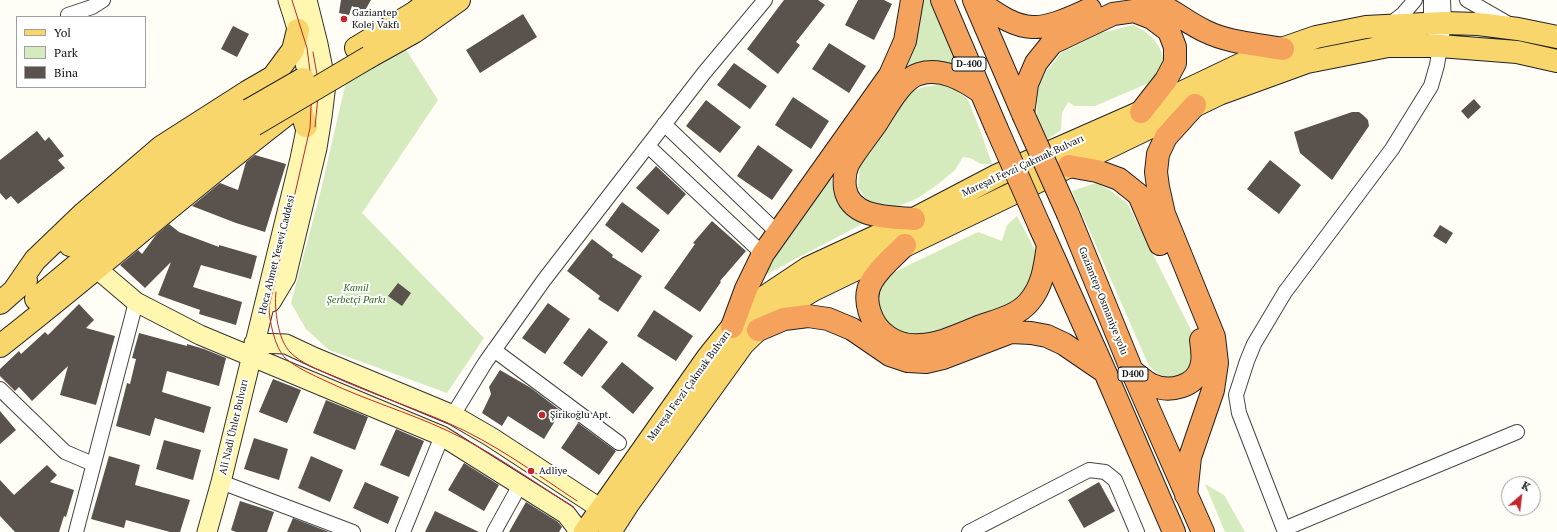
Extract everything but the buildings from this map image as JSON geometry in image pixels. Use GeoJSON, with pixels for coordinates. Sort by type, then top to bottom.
{"type":"FeatureCollection","features":[{"type":"Feature","properties":{"kind":"highway"},"geometry":{"type":"LineString","coordinates":[[732,327],[746,290],[763,254],[890,74],[905,41],[912,0]]}},
{"type":"Feature","properties":{"kind":"highway","name":"D-400"},"geometry":{"type":"LineString","coordinates":[[942,0],[996,127]]}},
{"type":"Feature","properties":{"kind":"highway","name":"D-400"},"geometry":{"type":"LineString","coordinates":[[974,0],[1023,114]]}},
{"type":"Feature","properties":{"kind":"highway"},"geometry":{"type":"LineString","coordinates":[[978,0],[999,16],[1018,26],[1040,28],[1065,20],[1112,0]]}},
{"type":"Feature","properties":{"kind":"highway"},"geometry":{"type":"LineString","coordinates":[[1146,0],[1163,6],[1205,31],[1226,40],[1283,49]]}},
{"type":"Feature","properties":{"kind":"highway"},"geometry":{"type":"LineString","coordinates":[[1023,114],[1027,84],[1036,63],[1052,43],[1113,14],[1134,11],[1152,18],[1169,31],[1175,47],[1175,63],[1166,80],[1141,112]]}},
{"type":"Feature","properties":{"kind":"highway"},"geometry":{"type":"LineString","coordinates":[[914,219],[868,214],[855,206],[846,195],[844,181],[848,165],[904,83],[918,74],[936,72],[960,78],[981,92]]}},
{"type":"Feature","properties":{"kind":"highway"},"geometry":{"type":"LineString","coordinates":[[1186,495],[1190,457],[1212,390],[1217,363],[1214,337],[1164,214],[1156,172],[1158,154],[1166,137],[1196,105]]}},
{"type":"Feature","properties":{"kind":"highway","name":"Gaziantep-Osmaniye yolu"},"geometry":{"type":"LineString","coordinates":[[1023,114],[1068,214],[1132,371],[1203,532]]}},
{"type":"Feature","properties":{"kind":"highway","name":"D400"},"geometry":{"type":"LineString","coordinates":[[996,127],[1105,372],[1174,532]]}},
{"type":"Feature","properties":{"kind":"highway"},"geometry":{"type":"LineString","coordinates":[[1069,166],[1097,171],[1119,179],[1139,195],[1200,338],[1202,357],[1201,368],[1192,381],[1180,387],[1166,389],[1152,385],[1132,371]]}},
{"type":"Feature","properties":{"kind":"highway"},"geometry":{"type":"LineString","coordinates":[[905,245],[880,270],[871,282],[868,297],[869,310],[875,325],[888,337],[905,345],[921,345],[937,342],[1016,314],[1029,303],[1039,288],[1044,271],[1044,236]]}},
{"type":"Feature","properties":{"kind":"highway"},"geometry":{"type":"LineString","coordinates":[[758,330],[784,319],[808,316],[828,319],[852,329],[890,355],[908,361],[926,362],[943,358],[1011,332],[1031,333],[1047,336],[1064,344],[1105,372]]}},
{"type":"Feature","properties":{"kind":"main road"},"geometry":{"type":"LineString","coordinates":[[7,296],[189,149],[252,118],[363,53],[431,0]]}},
{"type":"Feature","properties":{"kind":"main road"},"geometry":{"type":"LineString","coordinates":[[363,53],[414,32],[459,0]]}},
{"type":"Feature","properties":{"kind":"main road","name":"Mareşal Fevzi Çakmak Bulvarı"},"geometry":{"type":"LineString","coordinates":[[598,524],[708,357],[732,327],[766,296],[808,268],[914,219],[998,175],[1141,112],[1250,60],[1316,37],[1366,27],[1438,23],[1478,24],[1518,29],[1557,37]]}},
{"type":"Feature","properties":{"kind":"main road"},"geometry":{"type":"LineString","coordinates":[[7,296],[35,260],[84,213],[162,147],[273,77],[293,50],[298,30]]}},
{"type":"Feature","properties":{"kind":"main road","name":"Mareşal Fevzi Çakmak Bulvarı"},"geometry":{"type":"LineString","coordinates":[[598,524],[628,504],[743,344],[775,313],[813,290],[905,245],[1219,94],[1306,62],[1388,46],[1440,46],[1516,52],[1557,61]]}},
{"type":"Feature","properties":{"kind":"main road"},"geometry":{"type":"LineString","coordinates":[[0,346],[253,140],[291,111],[298,109],[302,113],[306,126]]}},
{"type":"Feature","properties":{"kind":"main road"},"geometry":{"type":"LineString","coordinates":[[0,329],[252,118]]}},
{"type":"Feature","properties":{"kind":"main road"},"geometry":{"type":"LineString","coordinates":[[622,532],[628,504]]}},
{"type":"Feature","properties":{"kind":"street"},"geometry":{"type":"LineString","coordinates":[[67,16],[74,0]]}},
{"type":"Feature","properties":{"kind":"street"},"geometry":{"type":"LineString","coordinates":[[67,16],[92,7],[103,0]]}},
{"type":"Feature","properties":{"kind":"street","name":"Hoca Ahmet Yesevi Caddesi"},"geometry":{"type":"LineString","coordinates":[[260,323],[300,159],[306,126],[309,93],[298,30],[288,0]]}},
{"type":"Feature","properties":{"kind":"street","name":"Hoca Ahmet Yesevi Caddesi"},"geometry":{"type":"LineString","coordinates":[[260,323],[286,277],[317,148],[322,117],[326,84],[307,0]]}},
{"type":"Feature","properties":{"kind":"street"},"geometry":{"type":"LineString","coordinates":[[1389,25],[1403,14],[1415,0]]}},
{"type":"Feature","properties":{"kind":"street"},"geometry":{"type":"LineString","coordinates":[[1431,0],[1438,23],[1440,46],[1437,65],[1431,86],[1392,149],[1285,292],[1254,344],[1236,395],[1240,413],[1285,531],[1517,432]]}},
{"type":"Feature","properties":{"kind":"street"},"geometry":{"type":"LineString","coordinates":[[1438,23],[1443,0]]}},
{"type":"Feature","properties":{"kind":"street"},"geometry":{"type":"LineString","coordinates":[[1467,0],[1518,29]]}},
{"type":"Feature","properties":{"kind":"street"},"geometry":{"type":"LineString","coordinates":[[453,415],[494,350],[544,280],[704,73],[763,1]]}},
{"type":"Feature","properties":{"kind":"street"},"geometry":{"type":"LineString","coordinates":[[664,124],[778,233]]}},
{"type":"Feature","properties":{"kind":"street"},"geometry":{"type":"LineString","coordinates":[[648,146],[763,254]]}},
{"type":"Feature","properties":{"kind":"street"},"geometry":{"type":"LineString","coordinates":[[96,268],[136,302],[200,335],[253,349],[442,436],[566,514],[576,526],[577,532]]}},
{"type":"Feature","properties":{"kind":"street"},"geometry":{"type":"LineString","coordinates":[[76,532],[136,302]]}},
{"type":"Feature","properties":{"kind":"street","name":"Ali Nadi Ünler Bulvarı"},"geometry":{"type":"LineString","coordinates":[[207,532],[221,482],[260,323]]}},
{"type":"Feature","properties":{"kind":"street"},"geometry":{"type":"LineString","coordinates":[[253,349],[286,344],[453,415],[491,437],[598,524]]}},
{"type":"Feature","properties":{"kind":"street"},"geometry":{"type":"LineString","coordinates":[[494,350],[618,443]]}},
{"type":"Feature","properties":{"kind":"street"},"geometry":{"type":"LineString","coordinates":[[0,390],[65,452],[93,464]]}},
{"type":"Feature","properties":{"kind":"street"},"geometry":{"type":"LineString","coordinates":[[403,532],[442,436]]}},
{"type":"Feature","properties":{"kind":"street"},"geometry":{"type":"LineString","coordinates":[[969,532],[1089,470],[1105,472],[1115,480],[1137,532]]}},
{"type":"Feature","properties":{"kind":"street"},"geometry":{"type":"LineString","coordinates":[[221,482],[353,532]]}},
{"type":"Feature","properties":{"kind":"street"},"geometry":{"type":"LineString","coordinates":[[494,532],[520,485]]}},
{"type":"Feature","properties":{"kind":"green space"},"geometry":{"type":"Polygon","coordinates":[[[920,0],[932,0],[962,69],[907,65],[920,0]]]}},
{"type":"Feature","properties":{"kind":"green space"},"geometry":{"type":"Polygon","coordinates":[[[1133,25],[1152,37],[1159,46],[1163,57],[1163,62],[1158,79],[1095,106],[1075,106],[1068,102],[1062,113],[1061,130],[1048,139],[1037,118],[1037,90],[1046,72],[1061,53],[1101,33],[1133,25]]]}},
{"type":"Feature","properties":{"kind":"green space","name":"Kamil Şerbetçi Parkı"},"geometry":{"type":"Polygon","coordinates":[[[403,45],[438,100],[362,213],[484,338],[447,393],[329,350],[306,329],[291,303],[320,194],[345,86],[358,68],[403,45]]]}},
{"type":"Feature","properties":{"kind":"green space"},"geometry":{"type":"Polygon","coordinates":[[[944,84],[955,89],[968,100],[992,164],[981,164],[970,158],[963,157],[955,170],[918,198],[890,210],[871,206],[858,188],[860,166],[908,93],[924,87],[944,84]]]}},
{"type":"Feature","properties":{"kind":"green space"},"geometry":{"type":"Polygon","coordinates":[[[830,171],[836,196],[844,206],[864,223],[769,273],[758,277],[830,171]]]}},
{"type":"Feature","properties":{"kind":"green space"},"geometry":{"type":"Polygon","coordinates":[[[1096,183],[1110,190],[1127,203],[1196,340],[1196,354],[1191,368],[1175,380],[1160,376],[1149,366],[1072,191],[1096,183]]]}},
{"type":"Feature","properties":{"kind":"green space"},"geometry":{"type":"Polygon","coordinates":[[[1017,216],[1036,252],[1033,273],[1026,293],[1008,304],[932,335],[908,335],[891,327],[881,311],[877,298],[881,284],[888,275],[978,232],[1002,241],[1007,225],[1017,216]]]}},
{"type":"Feature","properties":{"kind":"green space"},"geometry":{"type":"Polygon","coordinates":[[[1205,484],[1224,495],[1245,532],[1225,532],[1205,484]]]}},
{"type":"Feature","properties":{"kind":"tram line"},"geometry":{"type":"LineString","coordinates":[[292,0],[307,48],[312,86],[310,128],[269,307],[273,334],[278,348],[285,358],[305,371],[357,395],[463,438],[511,466],[573,507]]}},
{"type":"Feature","properties":{"kind":"tram line"},"geometry":{"type":"LineString","coordinates":[[313,52],[319,86],[315,127]]}},
{"type":"Feature","properties":{"kind":"tram line"},"geometry":{"type":"LineString","coordinates":[[276,292],[276,316],[280,333],[287,348],[299,360],[345,382],[465,431],[514,459],[577,501]]}},
{"type":"Feature","properties":{"kind":"place","name":"Gaziantep Kolej Vakfı"},"geometry":{"type":"Point","coordinates":[344,19]}},
{"type":"Feature","properties":{"kind":"place","name":"Şirikoğlu Apt."},"geometry":{"type":"Point","coordinates":[542,415]}},
{"type":"Feature","properties":{"kind":"place","name":"Adliye"},"geometry":{"type":"Point","coordinates":[531,471]}}]}
